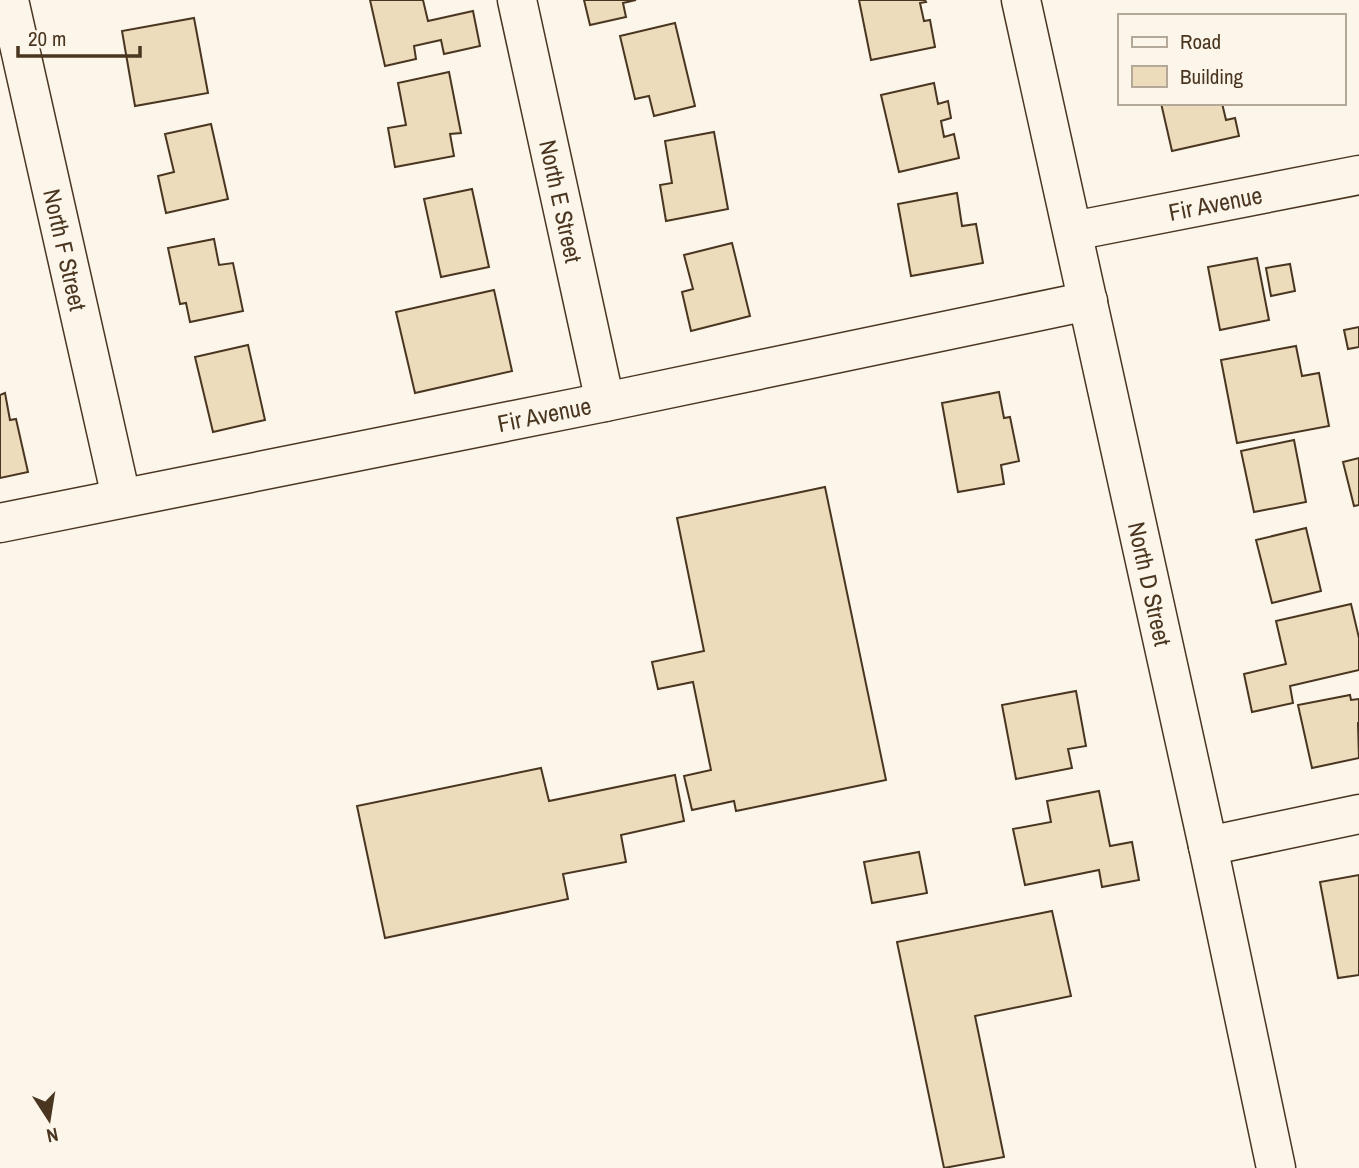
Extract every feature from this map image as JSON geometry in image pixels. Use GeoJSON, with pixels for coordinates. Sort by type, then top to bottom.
{"type":"FeatureCollection","features":[{"type":"Feature","properties":{"kind":"street","name":"North F Street"},"geometry":{"type":"LineString","coordinates":[[9,0],[121,497]]}},
{"type":"Feature","properties":{"kind":"street","name":"North E Street"},"geometry":{"type":"LineString","coordinates":[[517,0],[605,402]]}},
{"type":"Feature","properties":{"kind":"street","name":"North D Street"},"geometry":{"type":"LineString","coordinates":[[1021,0],[1208,846],[1276,1168]]}},
{"type":"Feature","properties":{"kind":"street","name":"Fir Avenue"},"geometry":{"type":"LineString","coordinates":[[1073,231],[1359,175]]}},
{"type":"Feature","properties":{"kind":"street","name":"Fir Avenue"},"geometry":{"type":"LineString","coordinates":[[0,523],[605,402],[1088,301]]}},
{"type":"Feature","properties":{"kind":"street"},"geometry":{"type":"LineString","coordinates":[[1208,846],[1359,814]]}},
{"type":"Feature","properties":{"kind":"building"},"geometry":{"type":"Polygon","coordinates":[[[370,0],[423,0],[428,21],[473,11],[480,46],[444,54],[441,40],[414,46],[416,59],[385,66],[370,0]]]}},
{"type":"Feature","properties":{"kind":"building"},"geometry":{"type":"Polygon","coordinates":[[[584,0],[636,0],[623,3],[626,17],[590,25],[584,0]]]}},
{"type":"Feature","properties":{"kind":"building"},"geometry":{"type":"Polygon","coordinates":[[[859,0],[925,0],[926,2],[920,3],[924,21],[930,20],[935,47],[871,60],[859,0]]]}},
{"type":"Feature","properties":{"kind":"building"},"geometry":{"type":"Polygon","coordinates":[[[194,18],[208,93],[135,106],[122,31],[194,18]]]}},
{"type":"Feature","properties":{"kind":"building"},"geometry":{"type":"Polygon","coordinates":[[[675,23],[695,106],[654,116],[649,96],[635,99],[620,36],[675,23]]]}},
{"type":"Feature","properties":{"kind":"building"},"geometry":{"type":"Polygon","coordinates":[[[449,72],[461,133],[450,134],[454,156],[395,167],[388,128],[406,125],[398,83],[449,72]]]}},
{"type":"Feature","properties":{"kind":"building"},"geometry":{"type":"Polygon","coordinates":[[[934,83],[938,104],[948,101],[951,118],[941,121],[944,137],[954,134],[959,158],[899,172],[881,95],[934,83]]]}},
{"type":"Feature","properties":{"kind":"building"},"geometry":{"type":"Polygon","coordinates":[[[1161,105],[1222,105],[1226,120],[1235,118],[1239,136],[1172,151],[1161,105]]]}},
{"type":"Feature","properties":{"kind":"building"},"geometry":{"type":"Polygon","coordinates":[[[211,124],[228,199],[166,213],[158,176],[174,172],[165,134],[211,124]]]}},
{"type":"Feature","properties":{"kind":"building"},"geometry":{"type":"Polygon","coordinates":[[[714,132],[728,209],[666,221],[660,185],[672,183],[665,141],[714,132]]]}},
{"type":"Feature","properties":{"kind":"building"},"geometry":{"type":"Polygon","coordinates":[[[472,189],[489,267],[441,277],[424,199],[472,189]]]}},
{"type":"Feature","properties":{"kind":"building"},"geometry":{"type":"Polygon","coordinates":[[[957,193],[962,226],[976,224],[983,263],[911,276],[898,204],[957,193]]]}},
{"type":"Feature","properties":{"kind":"building"},"geometry":{"type":"Polygon","coordinates":[[[214,239],[219,265],[233,263],[243,311],[190,322],[186,303],[180,304],[168,248],[214,239]]]}},
{"type":"Feature","properties":{"kind":"building"},"geometry":{"type":"Polygon","coordinates":[[[732,243],[750,316],[691,331],[682,292],[693,289],[684,255],[732,243]]]}},
{"type":"Feature","properties":{"kind":"building"},"geometry":{"type":"Polygon","coordinates":[[[1257,258],[1269,320],[1220,330],[1208,267],[1257,258]]]}},
{"type":"Feature","properties":{"kind":"building"},"geometry":{"type":"Polygon","coordinates":[[[1290,264],[1295,291],[1271,296],[1266,268],[1290,264]]]}},
{"type":"Feature","properties":{"kind":"building"},"geometry":{"type":"Polygon","coordinates":[[[494,290],[512,371],[415,393],[396,312],[494,290]]]}},
{"type":"Feature","properties":{"kind":"building"},"geometry":{"type":"Polygon","coordinates":[[[1359,327],[1359,347],[1348,349],[1344,330],[1359,327]]]}},
{"type":"Feature","properties":{"kind":"building"},"geometry":{"type":"Polygon","coordinates":[[[248,345],[265,420],[213,432],[195,357],[248,345]]]}},
{"type":"Feature","properties":{"kind":"building"},"geometry":{"type":"Polygon","coordinates":[[[1296,346],[1302,376],[1319,373],[1329,426],[1237,443],[1221,360],[1296,346]]]}},
{"type":"Feature","properties":{"kind":"building"},"geometry":{"type":"Polygon","coordinates":[[[999,392],[1004,418],[1010,417],[1019,461],[1001,465],[1004,484],[958,492],[942,403],[999,392]]]}},
{"type":"Feature","properties":{"kind":"building"},"geometry":{"type":"Polygon","coordinates":[[[5,393],[10,420],[16,419],[28,472],[0,478],[0,395],[5,393]]]}},
{"type":"Feature","properties":{"kind":"building"},"geometry":{"type":"Polygon","coordinates":[[[1294,440],[1306,502],[1254,512],[1241,451],[1294,440]]]}},
{"type":"Feature","properties":{"kind":"building"},"geometry":{"type":"Polygon","coordinates":[[[1359,458],[1359,505],[1354,506],[1343,462],[1359,458]]]}},
{"type":"Feature","properties":{"kind":"building"},"geometry":{"type":"Polygon","coordinates":[[[825,487],[886,780],[736,811],[734,801],[692,810],[684,776],[711,770],[693,682],[658,689],[652,662],[704,651],[677,518],[825,487]]]}},
{"type":"Feature","properties":{"kind":"building"},"geometry":{"type":"Polygon","coordinates":[[[1306,528],[1321,591],[1272,603],[1256,540],[1306,528]]]}},
{"type":"Feature","properties":{"kind":"building"},"geometry":{"type":"Polygon","coordinates":[[[1351,604],[1359,638],[1359,670],[1290,686],[1293,703],[1252,712],[1244,674],[1286,664],[1276,621],[1351,604]]]}},
{"type":"Feature","properties":{"kind":"building"},"geometry":{"type":"Polygon","coordinates":[[[1076,691],[1086,746],[1068,749],[1072,768],[1016,779],[1002,705],[1076,691]]]}},
{"type":"Feature","properties":{"kind":"building"},"geometry":{"type":"Polygon","coordinates":[[[1350,695],[1351,700],[1359,699],[1359,758],[1312,768],[1298,705],[1350,695]]]}},
{"type":"Feature","properties":{"kind":"building"},"geometry":{"type":"Polygon","coordinates":[[[541,768],[549,801],[675,775],[684,821],[621,835],[626,862],[563,874],[568,899],[385,938],[357,806],[541,768]]]}},
{"type":"Feature","properties":{"kind":"building"},"geometry":{"type":"Polygon","coordinates":[[[1099,791],[1110,846],[1132,842],[1139,880],[1102,887],[1099,870],[1025,885],[1013,829],[1051,822],[1047,801],[1099,791]]]}},
{"type":"Feature","properties":{"kind":"building"},"geometry":{"type":"Polygon","coordinates":[[[919,852],[927,893],[872,903],[864,862],[919,852]]]}},
{"type":"Feature","properties":{"kind":"building"},"geometry":{"type":"Polygon","coordinates":[[[1359,875],[1359,975],[1338,978],[1320,882],[1359,875]]]}},
{"type":"Feature","properties":{"kind":"building"},"geometry":{"type":"Polygon","coordinates":[[[1052,911],[1071,996],[975,1016],[1004,1157],[944,1168],[897,942],[1052,911]]]}}]}
